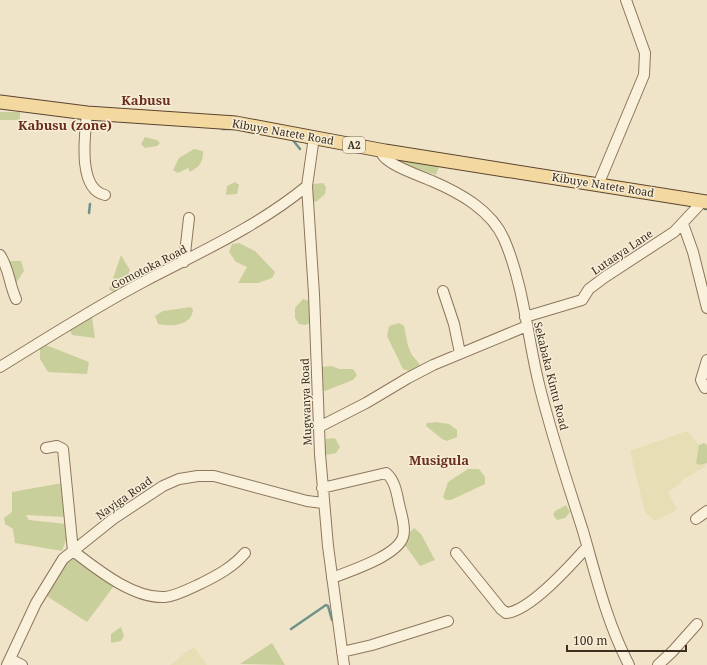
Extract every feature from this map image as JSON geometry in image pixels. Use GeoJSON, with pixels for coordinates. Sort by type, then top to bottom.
{"type":"FeatureCollection","features":[{"type":"Feature","properties":{"kind":"main road","name":"Kibuye Natete Road"},"geometry":{"type":"LineString","coordinates":[[0,102],[87,112],[236,123],[385,151],[705,201]]}},
{"type":"Feature","properties":{"kind":"street"},"geometry":{"type":"LineString","coordinates":[[598,185],[644,74],[645,53],[626,0]]}},
{"type":"Feature","properties":{"kind":"street"},"geometry":{"type":"LineString","coordinates":[[87,112],[84,144],[85,163],[94,189],[99,194],[105,196]]}},
{"type":"Feature","properties":{"kind":"street","name":"Mugwanya Road"},"geometry":{"type":"LineString","coordinates":[[314,137],[307,186],[314,294],[322,488],[344,665]]}},
{"type":"Feature","properties":{"kind":"street","name":"Sekabaka Kintu Road"},"geometry":{"type":"LineString","coordinates":[[385,151],[382,154],[383,157],[402,168],[433,181],[484,211],[494,223],[503,238],[510,258],[526,322],[542,395],[587,547],[613,629],[630,665]]}},
{"type":"Feature","properties":{"kind":"street","name":"Gomotoka Road"},"geometry":{"type":"LineString","coordinates":[[0,367],[98,308],[249,227],[307,186]]}},
{"type":"Feature","properties":{"kind":"street","name":"Lutaaya Lane"},"geometry":{"type":"LineString","coordinates":[[319,427],[366,403],[408,378],[526,322],[582,300],[589,289],[604,277],[674,232],[705,201]]}},
{"type":"Feature","properties":{"kind":"street"},"geometry":{"type":"LineString","coordinates":[[184,262],[189,218]]}},
{"type":"Feature","properties":{"kind":"street"},"geometry":{"type":"LineString","coordinates":[[683,224],[690,241],[707,308]]}},
{"type":"Feature","properties":{"kind":"street"},"geometry":{"type":"LineString","coordinates":[[0,255],[8,271],[11,287],[16,299]]}},
{"type":"Feature","properties":{"kind":"street"},"geometry":{"type":"LineString","coordinates":[[443,290],[454,324],[460,353]]}},
{"type":"Feature","properties":{"kind":"street"},"geometry":{"type":"LineString","coordinates":[[707,360],[701,380],[704,388],[707,387]]}},
{"type":"Feature","properties":{"kind":"street"},"geometry":{"type":"LineString","coordinates":[[46,448],[57,446],[63,449],[73,551],[117,583],[132,590],[163,597],[176,594],[229,568],[244,553]]}},
{"type":"Feature","properties":{"kind":"street"},"geometry":{"type":"LineString","coordinates":[[322,488],[386,473],[391,478],[396,492],[404,532],[401,542],[374,562],[332,578]]}},
{"type":"Feature","properties":{"kind":"street","name":"Nayiga Road"},"geometry":{"type":"LineString","coordinates":[[8,662],[39,597],[64,559],[113,519],[163,486],[179,479],[198,476],[214,476],[307,501],[323,503]]}},
{"type":"Feature","properties":{"kind":"street"},"geometry":{"type":"LineString","coordinates":[[696,519],[707,511]]}},
{"type":"Feature","properties":{"kind":"street"},"geometry":{"type":"LineString","coordinates":[[456,553],[501,609],[506,613],[516,610],[539,594],[562,574],[587,547]]}},
{"type":"Feature","properties":{"kind":"street"},"geometry":{"type":"LineString","coordinates":[[342,652],[372,645],[448,621]]}},
{"type":"Feature","properties":{"kind":"street"},"geometry":{"type":"LineString","coordinates":[[658,665],[697,624]]}},
{"type":"Feature","properties":{"kind":"street"},"geometry":{"type":"LineString","coordinates":[[8,662],[22,665]]}},
{"type":"Feature","properties":{"kind":"shaded area"},"geometry":{"type":"Polygon","coordinates":[[[687,431],[699,445],[696,459],[700,465],[706,464],[706,466],[682,480],[681,483],[668,492],[677,510],[655,521],[645,512],[630,451],[687,431]]]}},
{"type":"Feature","properties":{"kind":"shaded area"},"geometry":{"type":"Polygon","coordinates":[[[194,647],[207,665],[170,665],[185,653],[194,647]]]}},
{"type":"Feature","properties":{"kind":"green space"},"geometry":{"type":"Polygon","coordinates":[[[0,112],[20,112],[20,120],[0,120],[0,112]]]}},
{"type":"Feature","properties":{"kind":"green space"},"geometry":{"type":"Polygon","coordinates":[[[145,137],[157,140],[160,143],[157,146],[145,148],[141,144],[145,137]]]}},
{"type":"Feature","properties":{"kind":"green space"},"geometry":{"type":"Polygon","coordinates":[[[194,149],[203,151],[202,161],[199,166],[190,172],[188,168],[178,173],[173,170],[179,158],[194,149]]]}},
{"type":"Feature","properties":{"kind":"green space"},"geometry":{"type":"Polygon","coordinates":[[[393,158],[439,167],[436,175],[397,162],[393,158]]]}},
{"type":"Feature","properties":{"kind":"green space"},"geometry":{"type":"Polygon","coordinates":[[[235,182],[239,185],[237,194],[226,195],[227,186],[235,182]]]}},
{"type":"Feature","properties":{"kind":"green space"},"geometry":{"type":"Polygon","coordinates":[[[323,183],[326,187],[325,194],[316,202],[310,199],[309,191],[313,184],[323,183]]]}},
{"type":"Feature","properties":{"kind":"green space"},"geometry":{"type":"Polygon","coordinates":[[[239,243],[255,251],[275,272],[272,278],[258,283],[238,283],[247,267],[236,262],[229,252],[232,244],[239,243]]]}},
{"type":"Feature","properties":{"kind":"green space"},"geometry":{"type":"Polygon","coordinates":[[[121,255],[130,270],[123,288],[114,292],[109,290],[121,255]]]}},
{"type":"Feature","properties":{"kind":"green space"},"geometry":{"type":"Polygon","coordinates":[[[7,261],[21,261],[24,271],[16,283],[11,285],[1,269],[7,261]]]}},
{"type":"Feature","properties":{"kind":"green space"},"geometry":{"type":"Polygon","coordinates":[[[303,299],[309,301],[308,307],[315,314],[315,320],[306,325],[299,324],[295,318],[295,308],[303,299]]]}},
{"type":"Feature","properties":{"kind":"green space"},"geometry":{"type":"Polygon","coordinates":[[[191,307],[193,310],[191,315],[189,319],[184,322],[174,325],[158,324],[155,316],[163,311],[191,307]]]}},
{"type":"Feature","properties":{"kind":"green space"},"geometry":{"type":"Polygon","coordinates":[[[92,317],[95,338],[72,335],[70,330],[92,317]]]}},
{"type":"Feature","properties":{"kind":"green space"},"geometry":{"type":"Polygon","coordinates":[[[399,323],[404,326],[408,346],[412,355],[421,366],[411,372],[403,369],[387,336],[389,326],[399,323]]]}},
{"type":"Feature","properties":{"kind":"green space"},"geometry":{"type":"Polygon","coordinates":[[[46,345],[89,362],[87,374],[48,372],[40,359],[40,348],[46,345]]]}},
{"type":"Feature","properties":{"kind":"green space"},"geometry":{"type":"Polygon","coordinates":[[[332,366],[339,369],[353,369],[357,375],[353,380],[325,391],[322,388],[322,367],[332,366]]]}},
{"type":"Feature","properties":{"kind":"green space"},"geometry":{"type":"Polygon","coordinates":[[[436,422],[449,424],[457,430],[457,437],[447,441],[442,439],[426,426],[427,423],[436,422]]]}},
{"type":"Feature","properties":{"kind":"green space"},"geometry":{"type":"Polygon","coordinates":[[[335,438],[340,447],[336,453],[327,455],[324,451],[326,439],[335,438]]]}},
{"type":"Feature","properties":{"kind":"green space"},"geometry":{"type":"Polygon","coordinates":[[[704,443],[707,445],[707,463],[700,465],[696,463],[699,445],[704,443]]]}},
{"type":"Feature","properties":{"kind":"green space"},"geometry":{"type":"Polygon","coordinates":[[[468,469],[479,469],[485,477],[485,484],[451,500],[446,500],[443,497],[448,482],[468,469]]]}},
{"type":"Feature","properties":{"kind":"green space"},"geometry":{"type":"Polygon","coordinates":[[[62,483],[65,517],[26,515],[29,520],[66,524],[66,540],[62,551],[15,543],[13,529],[5,524],[4,518],[12,512],[12,492],[62,483]]]}},
{"type":"Feature","properties":{"kind":"green space"},"geometry":{"type":"Polygon","coordinates":[[[566,505],[570,512],[565,518],[557,520],[553,515],[555,511],[566,505]]]}},
{"type":"Feature","properties":{"kind":"green space"},"geometry":{"type":"Polygon","coordinates":[[[414,528],[421,534],[435,560],[420,566],[402,541],[414,528]]]}},
{"type":"Feature","properties":{"kind":"green space"},"geometry":{"type":"Polygon","coordinates":[[[73,555],[114,586],[87,622],[42,593],[55,572],[73,555]]]}},
{"type":"Feature","properties":{"kind":"green space"},"geometry":{"type":"Polygon","coordinates":[[[121,627],[124,636],[121,641],[111,643],[111,634],[121,627]]]}},
{"type":"Feature","properties":{"kind":"green space"},"geometry":{"type":"Polygon","coordinates":[[[272,643],[285,665],[240,664],[272,643]]]}},
{"type":"Feature","properties":{"kind":"waterway"},"geometry":{"type":"LineString","coordinates":[[222,129],[230,129]]}},
{"type":"Feature","properties":{"kind":"waterway"},"geometry":{"type":"LineString","coordinates":[[292,139],[300,149]]}},
{"type":"Feature","properties":{"kind":"waterway"},"geometry":{"type":"LineString","coordinates":[[89,213],[90,204]]}},
{"type":"Feature","properties":{"kind":"waterway"},"geometry":{"type":"LineString","coordinates":[[291,629],[326,605],[328,606],[332,620]]}},
{"type":"Feature","properties":{"kind":"district","name":"Kabusu"},"geometry":{"type":"Point","coordinates":[146,100]}},
{"type":"Feature","properties":{"kind":"district","name":"Kabusu (zone)"},"geometry":{"type":"Point","coordinates":[65,125]}},
{"type":"Feature","properties":{"kind":"district","name":"Musigula"},"geometry":{"type":"Point","coordinates":[439,460]}}]}
